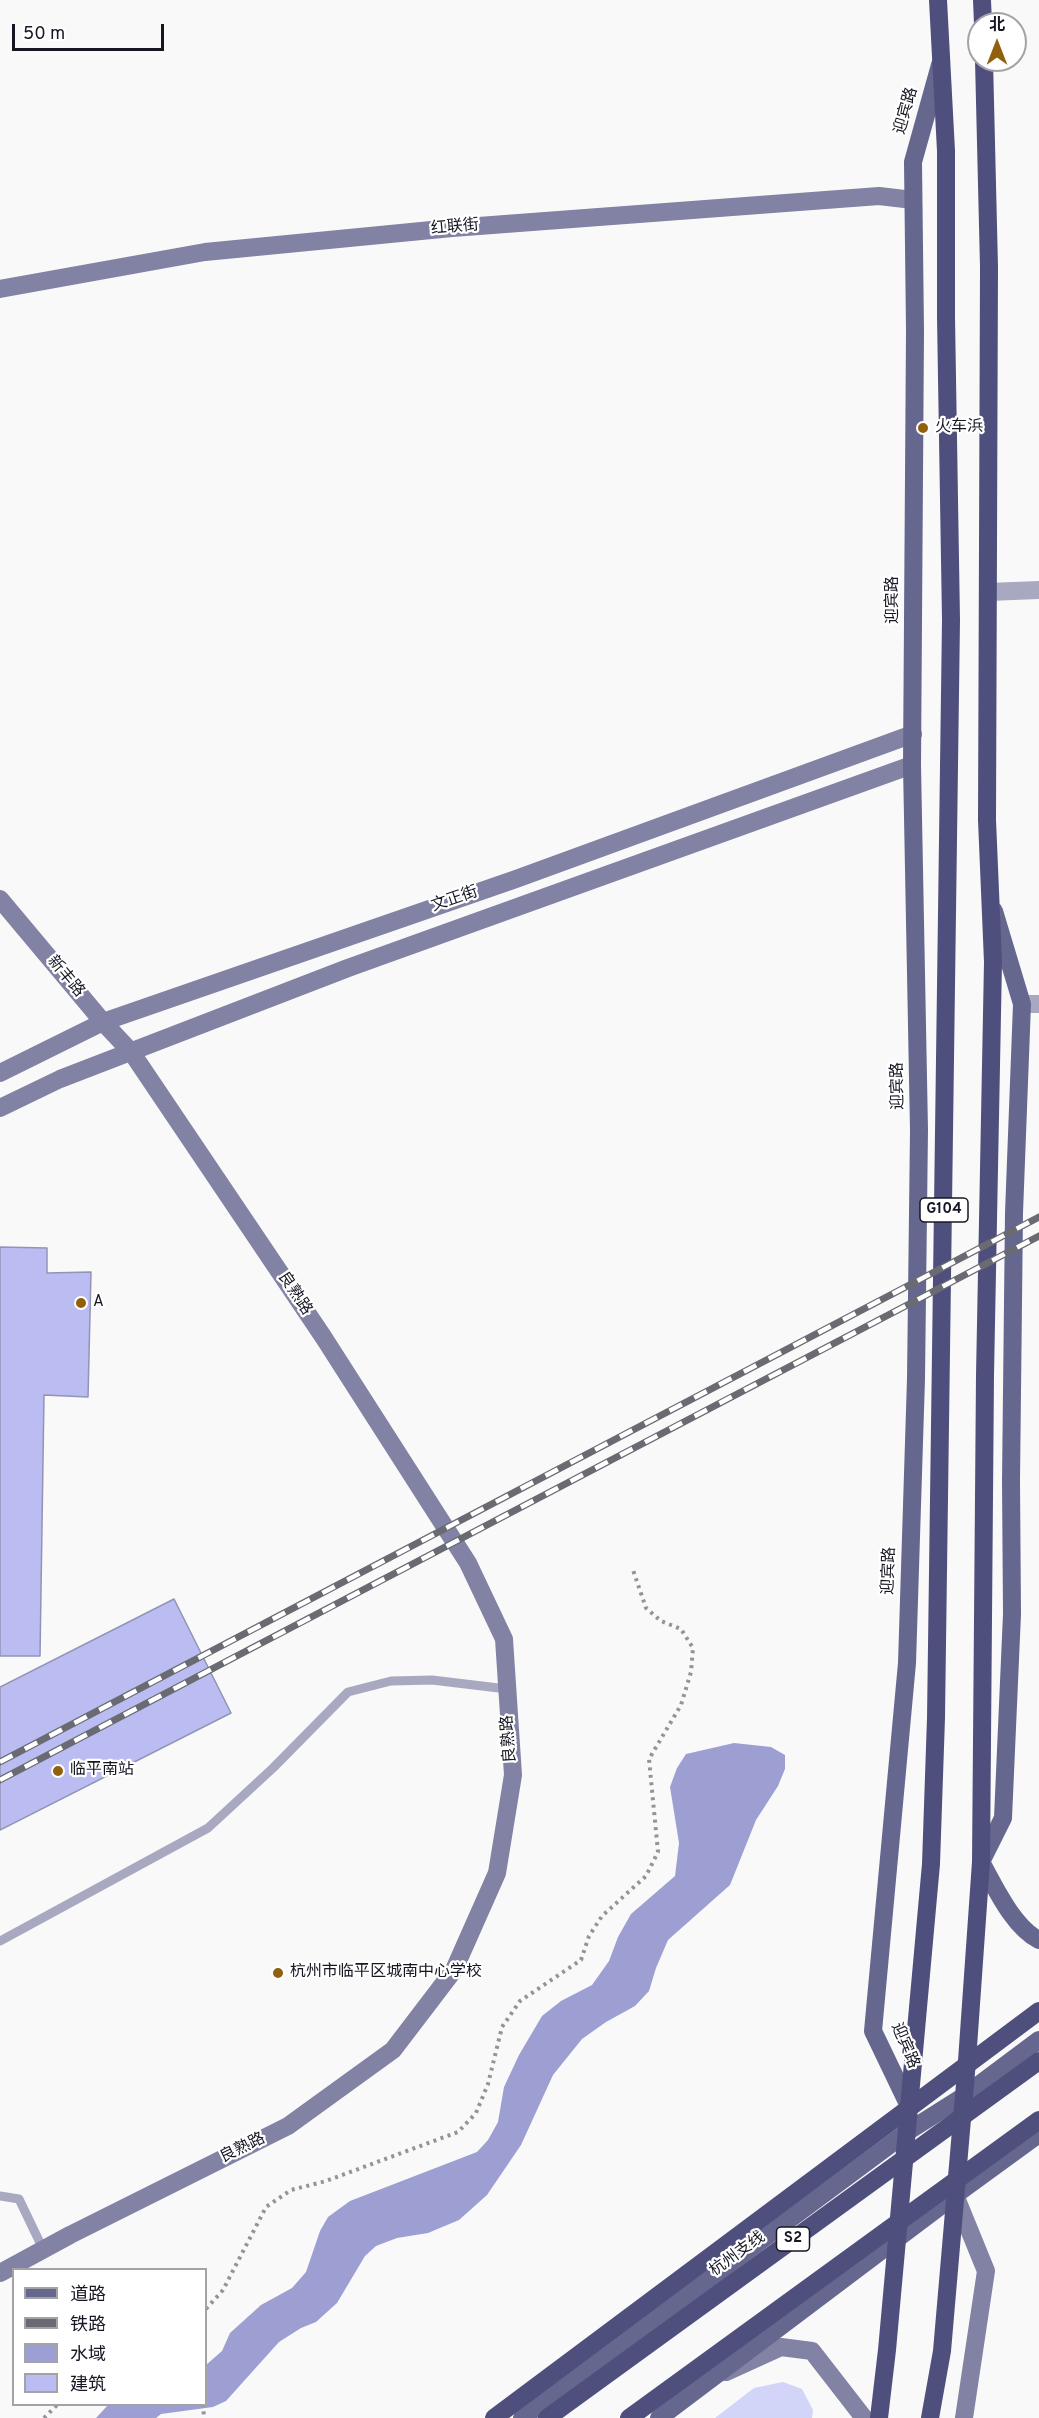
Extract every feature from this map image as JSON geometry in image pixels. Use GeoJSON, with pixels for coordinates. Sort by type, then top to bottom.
{"type":"FeatureCollection","features":[{"type":"Feature","properties":{"kind":"highway","name":"迎宾路"},"geometry":{"type":"LineString","coordinates":[[879,2418],[931,1864],[936,1718],[951,620],[946,151],[938,0]]}},
{"type":"Feature","properties":{"kind":"highway","name":"G104"},"geometry":{"type":"LineString","coordinates":[[930,2418],[942,2351],[981,1862],[985,1363],[993,962],[987,820],[989,267],[984,72]]}},
{"type":"Feature","properties":{"kind":"highway"},"geometry":{"type":"LineString","coordinates":[[494,2418],[1039,2011]]}},
{"type":"Feature","properties":{"kind":"highway","name":"杭州支线"},"geometry":{"type":"LineString","coordinates":[[547,2418],[1039,2061]]}},
{"type":"Feature","properties":{"kind":"highway"},"geometry":{"type":"LineString","coordinates":[[629,2418],[1039,2120]]}},
{"type":"Feature","properties":{"kind":"highway"},"geometry":{"type":"LineString","coordinates":[[920,2208],[1039,2132]]}},
{"type":"Feature","properties":{"kind":"main road","name":"迎宾路"},"geometry":{"type":"LineString","coordinates":[[909,2106],[873,2031],[907,1663],[916,1379],[919,1130],[912,765],[912,162],[941,60]]}},
{"type":"Feature","properties":{"kind":"main road","name":"红联街"},"geometry":{"type":"LineString","coordinates":[[0,289],[205,252],[452,228],[879,196],[913,200]]}},
{"type":"Feature","properties":{"kind":"main road","name":"文正街"},"geometry":{"type":"LineString","coordinates":[[0,1074],[103,1022],[516,879],[913,734]]}},
{"type":"Feature","properties":{"kind":"main road","name":"文正街"},"geometry":{"type":"LineString","coordinates":[[0,1108],[60,1079],[348,968],[912,765]]}},
{"type":"Feature","properties":{"kind":"main road","name":"新丰路"},"geometry":{"type":"LineString","coordinates":[[0,899],[103,1022],[132,1053]]}},
{"type":"Feature","properties":{"kind":"main road"},"geometry":{"type":"LineString","coordinates":[[991,901],[1031,1004],[1014,1213],[1012,1614],[1004,1806],[1003,1818],[981,1862],[1003,1902],[1031,1936],[1039,1940]]}},
{"type":"Feature","properties":{"kind":"main road","name":"良熟路"},"geometry":{"type":"LineString","coordinates":[[0,2273],[43,2249],[288,2126],[393,2050],[454,1970],[497,1873],[513,1775],[504,1639],[468,1563],[324,1338],[132,1053]]}},
{"type":"Feature","properties":{"kind":"main road"},"geometry":{"type":"LineString","coordinates":[[522,2418],[907,2132],[964,2096],[1039,2040]]}},
{"type":"Feature","properties":{"kind":"main road"},"geometry":{"type":"LineString","coordinates":[[659,2418],[1039,2132]]}},
{"type":"Feature","properties":{"kind":"main road"},"geometry":{"type":"LineString","coordinates":[[955,2195],[986,2271],[964,2418]]}},
{"type":"Feature","properties":{"kind":"main road"},"geometry":{"type":"LineString","coordinates":[[708,2380],[782,2348],[812,2350],[864,2418]]}},
{"type":"Feature","properties":{"kind":"street"},"geometry":{"type":"LineString","coordinates":[[988,592],[1039,590]]}},
{"type":"Feature","properties":{"kind":"lane"},"geometry":{"type":"LineString","coordinates":[[0,1941],[208,1828],[273,1768],[348,1692],[391,1681],[432,1680],[507,1689]]}},
{"type":"Feature","properties":{"kind":"lane"},"geometry":{"type":"LineString","coordinates":[[0,2196],[20,2199],[43,2249]]}},
{"type":"Feature","properties":{"kind":"path"},"geometry":{"type":"LineString","coordinates":[[207,2308],[223,2290],[267,2207],[291,2190],[326,2181],[458,2132],[476,2113],[488,2084],[502,2027],[520,2001],[581,1960],[589,1936],[602,1916],[646,1876],[658,1852],[649,1759],[681,1705],[691,1672],[693,1648],[681,1629],[661,1621],[646,1608],[632,1567]]}},
{"type":"Feature","properties":{"kind":"path"},"geometry":{"type":"LineString","coordinates":[[44,2418],[56,2406]]}},
{"type":"Feature","properties":{"kind":"shaded area"},"geometry":{"type":"Polygon","coordinates":[[[783,2382],[802,2389],[813,2410],[812,2418],[715,2418],[754,2388],[783,2382]]]}},
{"type":"Feature","properties":{"kind":"water"},"geometry":{"type":"Polygon","coordinates":[[[734,1743],[771,1747],[785,1755],[785,1769],[778,1786],[756,1820],[730,1885],[668,1940],[649,1991],[635,2006],[582,2039],[553,2075],[521,2145],[487,2195],[459,2220],[428,2233],[397,2238],[376,2246],[365,2256],[337,2303],[316,2322],[301,2328],[279,2342],[226,2401],[213,2407],[161,2414],[156,2418],[96,2418],[107,2406],[207,2406],[207,2364],[222,2351],[230,2333],[261,2305],[292,2288],[306,2272],[320,2231],[328,2217],[350,2201],[477,2152],[488,2140],[498,2122],[504,2087],[519,2055],[542,2016],[561,2001],[592,1985],[609,1961],[618,1937],[631,1914],[675,1876],[679,1843],[670,1787],[677,1768],[686,1754],[734,1743]]]}},
{"type":"Feature","properties":{"kind":"building"},"geometry":{"type":"Polygon","coordinates":[[[0,1247],[47,1248],[47,1273],[91,1272],[88,1397],[44,1395],[40,1656],[0,1656],[0,1247]]]}},
{"type":"Feature","properties":{"kind":"building","name":"临平南站"},"geometry":{"type":"Polygon","coordinates":[[[174,1599],[231,1713],[0,1830],[0,1687],[174,1599]]]}},
{"type":"Feature","properties":{"kind":"railway"},"geometry":{"type":"LineString","coordinates":[[0,1762],[1039,1217]]}},
{"type":"Feature","properties":{"kind":"railway"},"geometry":{"type":"LineString","coordinates":[[0,1780],[1039,1236]]}},
{"type":"Feature","properties":{"kind":"place","name":"火车浜"},"geometry":{"type":"Point","coordinates":[923,428]}},
{"type":"Feature","properties":{"kind":"place","name":"A"},"geometry":{"type":"Point","coordinates":[81,1303]}},
{"type":"Feature","properties":{"kind":"place","name":"临平南站"},"geometry":{"type":"Point","coordinates":[58,1771]}},
{"type":"Feature","properties":{"kind":"place","name":"杭州市临平区城南中心学校"},"geometry":{"type":"Point","coordinates":[278,1973]}}]}
